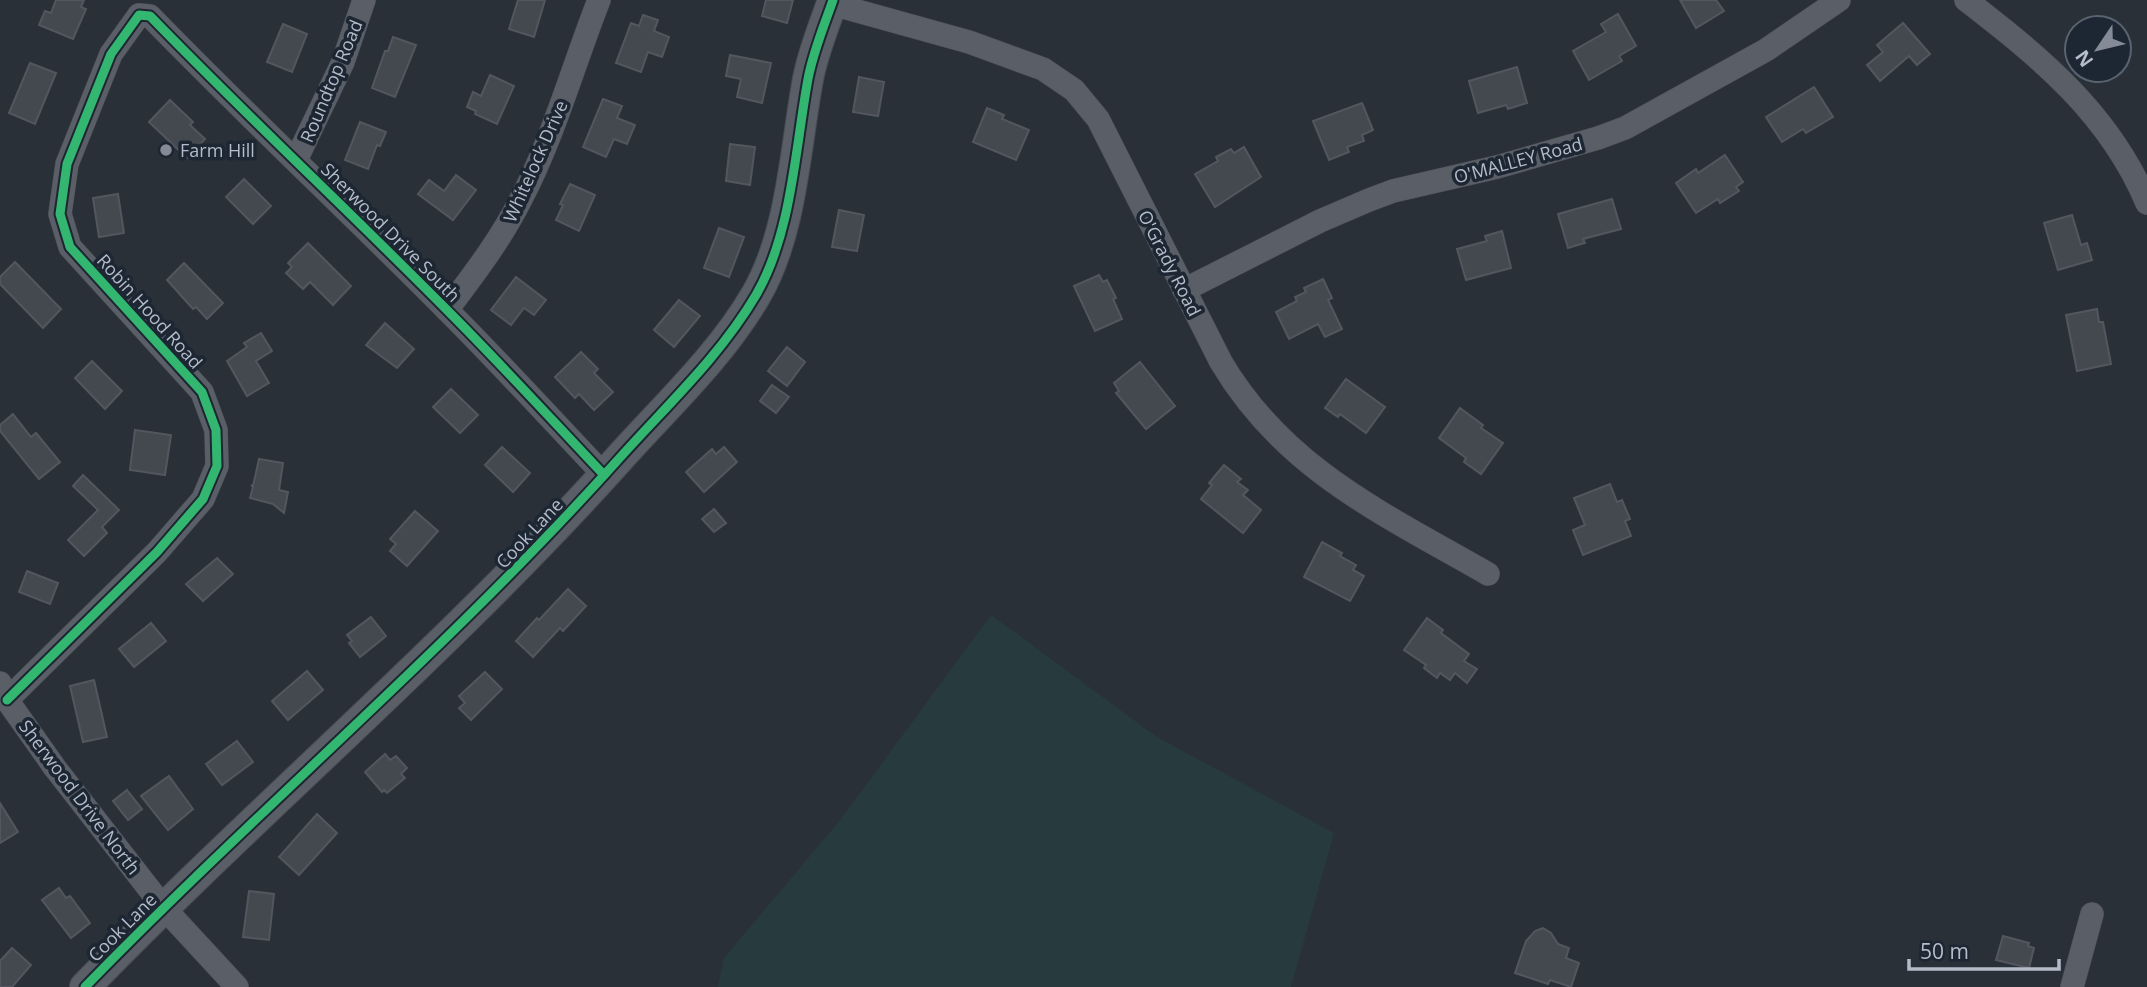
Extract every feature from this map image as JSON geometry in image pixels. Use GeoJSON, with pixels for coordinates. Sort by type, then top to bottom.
{"type":"FeatureCollection","features":[{"type":"Feature","properties":{"kind":"street","name":"Roundtop Road"},"geometry":{"type":"LineString","coordinates":[[296,160],[343,62],[364,0]]}},
{"type":"Feature","properties":{"kind":"street","name":"Whitelock Drive"},"geometry":{"type":"LineString","coordinates":[[447,310],[488,254],[521,200],[551,133],[599,0]]}},
{"type":"Feature","properties":{"kind":"street","name":"O'MALLEY Road"},"geometry":{"type":"LineString","coordinates":[[1184,290],[1320,221],[1393,191],[1497,167],[1625,128],[1766,50],[1839,0]]}},
{"type":"Feature","properties":{"kind":"street"},"geometry":{"type":"LineString","coordinates":[[1966,0],[2027,47],[2080,98],[2115,144],[2147,203]]}},
{"type":"Feature","properties":{"kind":"street","name":"O'Grady Road"},"geometry":{"type":"LineString","coordinates":[[832,2],[969,42],[1043,69],[1083,98],[1098,119],[1233,383],[1261,420],[1287,445],[1351,494],[1488,574]]}},
{"type":"Feature","properties":{"kind":"street","name":"Cook Lane"},"geometry":{"type":"LineString","coordinates":[[85,987],[259,815],[488,598],[704,367],[757,294],[774,253],[794,164],[809,75],[832,2]]}},
{"type":"Feature","properties":{"kind":"street","name":"Robin Hood Road"},"geometry":{"type":"LineString","coordinates":[[4,692],[157,552],[203,499],[218,466],[216,430],[202,393],[71,247],[60,214],[67,164],[111,54],[139,15],[150,16]]}},
{"type":"Feature","properties":{"kind":"street","name":"Sherwood Drive South"},"geometry":{"type":"LineString","coordinates":[[150,16],[447,310],[604,475]]}},
{"type":"Feature","properties":{"kind":"street","name":"Sherwood Drive North"},"geometry":{"type":"LineString","coordinates":[[4,692],[55,768],[164,908],[237,987]]}},
{"type":"Feature","properties":{"kind":"street"},"geometry":{"type":"LineString","coordinates":[[2072,987],[2092,914]]}},
{"type":"Feature","properties":{"kind":"green space"},"geometry":{"type":"Polygon","coordinates":[[[991,615],[1157,737],[1334,833],[1291,987],[718,987],[724,958],[841,819],[991,615]]]}},
{"type":"Feature","properties":{"kind":"building"},"geometry":{"type":"Polygon","coordinates":[[[56,0],[84,0],[81,7],[86,9],[73,39],[39,25],[45,11],[51,13],[56,0]]]}},
{"type":"Feature","properties":{"kind":"building"},"geometry":{"type":"Polygon","coordinates":[[[518,0],[545,0],[534,37],[509,29],[518,0]]]}},
{"type":"Feature","properties":{"kind":"building"},"geometry":{"type":"Polygon","coordinates":[[[766,0],[793,0],[787,23],[762,16],[766,0]]]}},
{"type":"Feature","properties":{"kind":"building"},"geometry":{"type":"Polygon","coordinates":[[[1680,0],[1716,0],[1724,11],[1696,28],[1680,0]]]}},
{"type":"Feature","properties":{"kind":"building"},"geometry":{"type":"Polygon","coordinates":[[[1618,14],[1636,46],[1619,56],[1622,61],[1589,80],[1573,51],[1606,32],[1601,24],[1618,14]]]}},
{"type":"Feature","properties":{"kind":"building"},"geometry":{"type":"Polygon","coordinates":[[[643,15],[658,20],[654,31],[669,37],[662,57],[648,52],[641,72],[616,63],[631,23],[639,26],[643,15]]]}},
{"type":"Feature","properties":{"kind":"building"},"geometry":{"type":"Polygon","coordinates":[[[1903,23],[1930,54],[1917,65],[1909,56],[1880,81],[1867,65],[1883,52],[1877,45],[1903,23]]]}},
{"type":"Feature","properties":{"kind":"building"},"geometry":{"type":"Polygon","coordinates":[[[283,24],[307,34],[292,72],[267,62],[283,24]]]}},
{"type":"Feature","properties":{"kind":"building"},"geometry":{"type":"Polygon","coordinates":[[[393,37],[416,45],[395,97],[372,88],[393,37]]]}},
{"type":"Feature","properties":{"kind":"building"},"geometry":{"type":"Polygon","coordinates":[[[730,55],[771,63],[762,103],[737,97],[741,79],[726,76],[730,55]]]}},
{"type":"Feature","properties":{"kind":"building"},"geometry":{"type":"Polygon","coordinates":[[[30,63],[56,73],[35,124],[9,113],[30,63]]]}},
{"type":"Feature","properties":{"kind":"building"},"geometry":{"type":"Polygon","coordinates":[[[1517,67],[1527,103],[1508,109],[1506,105],[1478,113],[1469,81],[1517,67]]]}},
{"type":"Feature","properties":{"kind":"building"},"geometry":{"type":"Polygon","coordinates":[[[490,75],[514,86],[497,124],[475,114],[476,111],[467,107],[473,92],[481,96],[490,75]]]}},
{"type":"Feature","properties":{"kind":"building"},"geometry":{"type":"Polygon","coordinates":[[[859,77],[884,82],[878,116],[853,112],[859,77]]]}},
{"type":"Feature","properties":{"kind":"building"},"geometry":{"type":"Polygon","coordinates":[[[1814,87],[1833,117],[1806,133],[1803,129],[1782,142],[1766,117],[1814,87]]]}},
{"type":"Feature","properties":{"kind":"building"},"geometry":{"type":"Polygon","coordinates":[[[603,99],[622,106],[617,118],[635,125],[627,144],[614,139],[606,157],[583,147],[603,99]]]}},
{"type":"Feature","properties":{"kind":"building"},"geometry":{"type":"Polygon","coordinates":[[[170,100],[193,122],[190,125],[205,139],[187,158],[149,122],[170,100]]]}},
{"type":"Feature","properties":{"kind":"building"},"geometry":{"type":"Polygon","coordinates":[[[1362,103],[1373,130],[1362,135],[1364,141],[1347,147],[1349,152],[1329,160],[1313,121],[1362,103]]]}},
{"type":"Feature","properties":{"kind":"building"},"geometry":{"type":"Polygon","coordinates":[[[987,108],[1004,115],[1002,119],[1029,130],[1016,160],[973,142],[987,108]]]}},
{"type":"Feature","properties":{"kind":"building"},"geometry":{"type":"Polygon","coordinates":[[[360,122],[386,132],[380,146],[377,145],[368,169],[345,160],[360,122]]]}},
{"type":"Feature","properties":{"kind":"building"},"geometry":{"type":"Polygon","coordinates":[[[730,144],[755,147],[750,185],[726,181],[730,144]]]}},
{"type":"Feature","properties":{"kind":"building"},"geometry":{"type":"Polygon","coordinates":[[[1244,147],[1261,177],[1215,207],[1195,174],[1218,161],[1216,157],[1231,149],[1234,153],[1244,147]]]}},
{"type":"Feature","properties":{"kind":"building"},"geometry":{"type":"Polygon","coordinates":[[[1725,155],[1743,182],[1736,187],[1739,191],[1720,203],[1718,199],[1696,213],[1676,183],[1696,169],[1698,173],[1725,155]]]}},
{"type":"Feature","properties":{"kind":"building"},"geometry":{"type":"Polygon","coordinates":[[[456,175],[476,190],[453,220],[418,194],[429,180],[444,191],[456,175]]]}},
{"type":"Feature","properties":{"kind":"building"},"geometry":{"type":"Polygon","coordinates":[[[244,179],[271,206],[253,224],[226,197],[244,179]]]}},
{"type":"Feature","properties":{"kind":"building"},"geometry":{"type":"Polygon","coordinates":[[[570,184],[595,195],[579,231],[556,220],[570,184]]]}},
{"type":"Feature","properties":{"kind":"building"},"geometry":{"type":"Polygon","coordinates":[[[118,194],[124,233],[99,237],[93,198],[118,194]]]}},
{"type":"Feature","properties":{"kind":"building"},"geometry":{"type":"Polygon","coordinates":[[[1612,199],[1621,229],[1583,239],[1585,243],[1568,248],[1558,214],[1612,199]]]}},
{"type":"Feature","properties":{"kind":"building"},"geometry":{"type":"Polygon","coordinates":[[[839,210],[864,215],[857,251],[832,247],[839,210]]]}},
{"type":"Feature","properties":{"kind":"building"},"geometry":{"type":"Polygon","coordinates":[[[2072,215],[2081,245],[2087,243],[2092,260],[2058,270],[2044,223],[2072,215]]]}},
{"type":"Feature","properties":{"kind":"building"},"geometry":{"type":"Polygon","coordinates":[[[719,228],[744,237],[729,277],[704,268],[719,228]]]}},
{"type":"Feature","properties":{"kind":"building"},"geometry":{"type":"Polygon","coordinates":[[[1502,231],[1511,268],[1466,280],[1457,249],[1487,241],[1485,236],[1502,231]]]}},
{"type":"Feature","properties":{"kind":"building"},"geometry":{"type":"Polygon","coordinates":[[[308,243],[351,286],[333,305],[310,282],[303,289],[286,273],[292,267],[288,263],[308,243]]]}},
{"type":"Feature","properties":{"kind":"building"},"geometry":{"type":"Polygon","coordinates":[[[15,262],[61,309],[43,328],[0,284],[0,277],[15,262]]]}},
{"type":"Feature","properties":{"kind":"building"},"geometry":{"type":"Polygon","coordinates":[[[184,263],[223,303],[207,319],[196,307],[193,309],[167,280],[184,263]]]}},
{"type":"Feature","properties":{"kind":"building"},"geometry":{"type":"Polygon","coordinates":[[[1099,275],[1103,282],[1107,280],[1122,319],[1095,331],[1074,286],[1099,275]]]}},
{"type":"Feature","properties":{"kind":"building"},"geometry":{"type":"Polygon","coordinates":[[[516,277],[546,300],[534,315],[524,308],[511,325],[491,310],[516,277]]]}},
{"type":"Feature","properties":{"kind":"building"},"geometry":{"type":"Polygon","coordinates":[[[1323,279],[1332,298],[1328,300],[1342,329],[1325,337],[1318,324],[1289,339],[1276,312],[1297,301],[1295,297],[1306,292],[1304,288],[1323,279]]]}},
{"type":"Feature","properties":{"kind":"building"},"geometry":{"type":"Polygon","coordinates":[[[679,300],[700,316],[674,347],[654,330],[679,300]]]}},
{"type":"Feature","properties":{"kind":"building"},"geometry":{"type":"Polygon","coordinates":[[[2097,309],[2099,322],[2103,322],[2111,364],[2077,371],[2066,315],[2097,309]]]}},
{"type":"Feature","properties":{"kind":"building"},"geometry":{"type":"Polygon","coordinates":[[[385,323],[414,349],[397,368],[366,345],[385,323]]]}},
{"type":"Feature","properties":{"kind":"building"},"geometry":{"type":"Polygon","coordinates":[[[261,333],[272,351],[256,361],[269,383],[247,396],[227,361],[247,347],[244,343],[261,333]]]}},
{"type":"Feature","properties":{"kind":"building"},"geometry":{"type":"Polygon","coordinates":[[[787,347],[805,362],[787,386],[768,371],[787,347]]]}},
{"type":"Feature","properties":{"kind":"building"},"geometry":{"type":"Polygon","coordinates":[[[581,352],[598,369],[594,373],[613,392],[594,410],[579,394],[575,398],[555,377],[581,352]]]}},
{"type":"Feature","properties":{"kind":"building"},"geometry":{"type":"Polygon","coordinates":[[[92,361],[122,391],[105,409],[75,378],[92,361]]]}},
{"type":"Feature","properties":{"kind":"building"},"geometry":{"type":"Polygon","coordinates":[[[1140,362],[1175,406],[1146,429],[1116,393],[1119,391],[1114,383],[1140,362]]]}},
{"type":"Feature","properties":{"kind":"building"},"geometry":{"type":"Polygon","coordinates":[[[1346,379],[1385,407],[1366,433],[1340,414],[1338,417],[1325,408],[1346,379]]]}},
{"type":"Feature","properties":{"kind":"building"},"geometry":{"type":"Polygon","coordinates":[[[772,385],[789,397],[776,413],[760,401],[772,385]]]}},
{"type":"Feature","properties":{"kind":"building"},"geometry":{"type":"Polygon","coordinates":[[[451,389],[478,415],[460,433],[433,407],[451,389]]]}},
{"type":"Feature","properties":{"kind":"building"},"geometry":{"type":"Polygon","coordinates":[[[1460,408],[1483,425],[1481,428],[1503,443],[1481,474],[1464,462],[1466,458],[1439,438],[1460,408]]]}},
{"type":"Feature","properties":{"kind":"building"},"geometry":{"type":"Polygon","coordinates":[[[13,414],[31,437],[36,433],[60,462],[39,479],[0,431],[0,425],[13,414]]]}},
{"type":"Feature","properties":{"kind":"building"},"geometry":{"type":"Polygon","coordinates":[[[135,430],[171,435],[165,475],[130,470],[135,430]]]}},
{"type":"Feature","properties":{"kind":"building"},"geometry":{"type":"Polygon","coordinates":[[[502,447],[530,473],[513,492],[485,465],[502,447]]]}},
{"type":"Feature","properties":{"kind":"building"},"geometry":{"type":"Polygon","coordinates":[[[724,447],[737,462],[704,492],[686,472],[712,449],[716,454],[724,447]]]}},
{"type":"Feature","properties":{"kind":"building"},"geometry":{"type":"Polygon","coordinates":[[[259,459],[283,463],[279,490],[288,492],[284,513],[273,504],[250,498],[259,459]]]}},
{"type":"Feature","properties":{"kind":"building"},"geometry":{"type":"Polygon","coordinates":[[[1224,465],[1241,479],[1237,482],[1248,490],[1243,495],[1261,510],[1243,533],[1201,499],[1212,485],[1209,483],[1224,465]]]}},
{"type":"Feature","properties":{"kind":"building"},"geometry":{"type":"Polygon","coordinates":[[[83,475],[119,510],[102,527],[107,533],[84,556],[68,540],[98,510],[73,486],[83,475]]]}},
{"type":"Feature","properties":{"kind":"building"},"geometry":{"type":"Polygon","coordinates":[[[1610,484],[1617,502],[1622,500],[1630,519],[1625,521],[1631,536],[1583,555],[1573,530],[1585,525],[1574,498],[1610,484]]]}},
{"type":"Feature","properties":{"kind":"building"},"geometry":{"type":"Polygon","coordinates":[[[714,509],[726,523],[714,532],[702,519],[714,509]]]}},
{"type":"Feature","properties":{"kind":"building"},"geometry":{"type":"Polygon","coordinates":[[[415,511],[438,531],[407,566],[390,551],[396,544],[390,539],[415,511]]]}},
{"type":"Feature","properties":{"kind":"building"},"geometry":{"type":"Polygon","coordinates":[[[1322,542],[1342,553],[1340,556],[1356,565],[1353,570],[1364,576],[1350,601],[1304,577],[1322,542]]]}},
{"type":"Feature","properties":{"kind":"building"},"geometry":{"type":"Polygon","coordinates":[[[217,558],[233,574],[203,601],[186,584],[217,558]]]}},
{"type":"Feature","properties":{"kind":"building"},"geometry":{"type":"Polygon","coordinates":[[[27,571],[58,583],[50,604],[19,592],[27,571]]]}},
{"type":"Feature","properties":{"kind":"building"},"geometry":{"type":"Polygon","coordinates":[[[568,589],[586,606],[563,631],[560,628],[533,657],[516,641],[568,589]]]}},
{"type":"Feature","properties":{"kind":"building"},"geometry":{"type":"Polygon","coordinates":[[[371,617],[386,636],[360,657],[349,643],[352,641],[347,635],[371,617]]]}},
{"type":"Feature","properties":{"kind":"building"},"geometry":{"type":"Polygon","coordinates":[[[1427,618],[1443,630],[1441,633],[1469,654],[1464,661],[1477,669],[1467,683],[1455,673],[1450,680],[1440,673],[1437,678],[1424,668],[1426,665],[1404,650],[1427,618]]]}},
{"type":"Feature","properties":{"kind":"building"},"geometry":{"type":"Polygon","coordinates":[[[151,623],[166,641],[134,667],[119,649],[151,623]]]}},
{"type":"Feature","properties":{"kind":"building"},"geometry":{"type":"Polygon","coordinates":[[[307,671],[323,690],[288,720],[272,701],[307,671]]]}},
{"type":"Feature","properties":{"kind":"building"},"geometry":{"type":"Polygon","coordinates":[[[485,672],[502,689],[471,720],[459,708],[465,703],[459,696],[485,672]]]}},
{"type":"Feature","properties":{"kind":"building"},"geometry":{"type":"Polygon","coordinates":[[[94,680],[107,737],[83,742],[70,686],[94,680]]]}},
{"type":"Feature","properties":{"kind":"building"},"geometry":{"type":"Polygon","coordinates":[[[237,741],[253,762],[222,785],[206,764],[237,741]]]}},
{"type":"Feature","properties":{"kind":"building"},"geometry":{"type":"Polygon","coordinates":[[[385,754],[390,760],[396,756],[407,768],[401,774],[405,778],[387,793],[384,790],[382,792],[365,772],[385,754]]]}},
{"type":"Feature","properties":{"kind":"building"},"geometry":{"type":"Polygon","coordinates":[[[169,776],[193,809],[168,830],[141,796],[169,776]]]}},
{"type":"Feature","properties":{"kind":"building"},"geometry":{"type":"Polygon","coordinates":[[[127,790],[142,809],[128,820],[113,801],[127,790]]]}},
{"type":"Feature","properties":{"kind":"building"},"geometry":{"type":"Polygon","coordinates":[[[0,803],[18,832],[0,843],[0,803]]]}},
{"type":"Feature","properties":{"kind":"building"},"geometry":{"type":"Polygon","coordinates":[[[317,814],[337,833],[299,875],[279,857],[317,814]]]}},
{"type":"Feature","properties":{"kind":"building"},"geometry":{"type":"Polygon","coordinates":[[[59,888],[66,898],[70,896],[90,923],[71,938],[42,900],[59,888]]]}},
{"type":"Feature","properties":{"kind":"building"},"geometry":{"type":"Polygon","coordinates":[[[249,891],[274,894],[269,940],[243,937],[249,891]]]}},
{"type":"Feature","properties":{"kind":"building"},"geometry":{"type":"Polygon","coordinates":[[[1543,928],[1551,933],[1558,944],[1569,948],[1566,958],[1579,963],[1571,987],[1550,980],[1548,984],[1515,973],[1526,941],[1535,931],[1543,928]]]}},
{"type":"Feature","properties":{"kind":"building"},"geometry":{"type":"Polygon","coordinates":[[[2003,936],[2029,943],[2028,946],[2034,948],[2029,968],[1996,960],[2003,936]]]}},
{"type":"Feature","properties":{"kind":"building"},"geometry":{"type":"Polygon","coordinates":[[[12,948],[31,965],[12,987],[0,987],[0,961],[12,948]]]}},
{"type":"Feature","properties":{"kind":"cycle path"},"geometry":{"type":"LineString","coordinates":[[85,987],[218,855],[487,597],[672,402],[725,340],[756,295],[777,245],[791,190],[810,69],[833,0]]}},
{"type":"Feature","properties":{"kind":"cycle path"},"geometry":{"type":"LineString","coordinates":[[7,700],[157,552],[203,499],[217,466],[216,430],[202,392],[70,247],[60,214],[67,164],[111,54],[139,15],[150,16],[410,273],[604,475]]}},
{"type":"Feature","properties":{"kind":"place","name":"Farm Hill"},"geometry":{"type":"Point","coordinates":[166,150]}}]}
